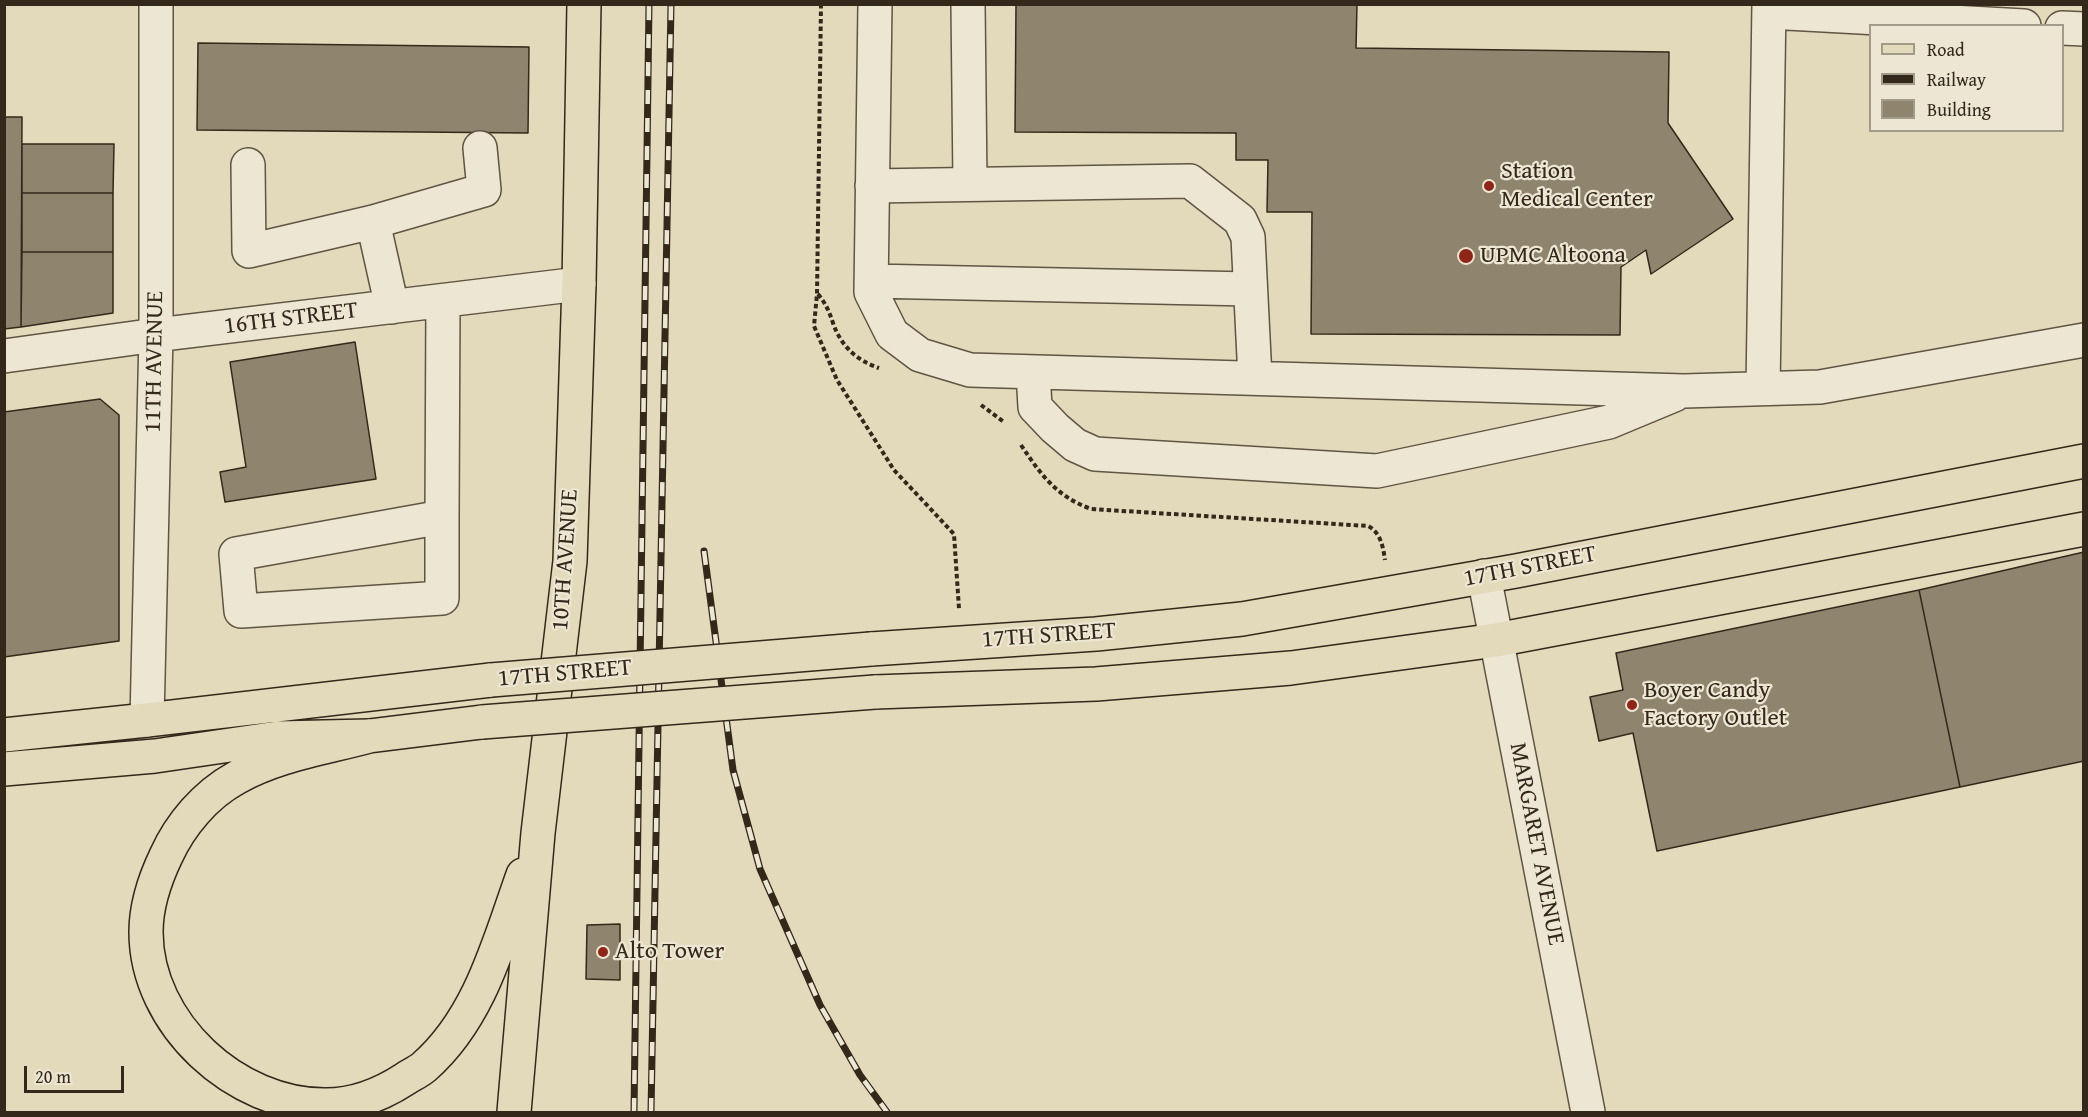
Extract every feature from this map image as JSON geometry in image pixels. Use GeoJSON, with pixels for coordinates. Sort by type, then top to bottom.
{"type":"FeatureCollection","features":[{"type":"Feature","properties":{"kind":"main road","name":"10TH AVENUE"},"geometry":{"type":"LineString","coordinates":[[514,1113],[538,833],[570,561],[579,284],[584,4]]}},
{"type":"Feature","properties":{"kind":"main road","name":"17TH STREET"},"geometry":{"type":"LineString","coordinates":[[4,735],[491,680],[871,649],[1096,634],[1242,619],[1484,576],[2084,461]]}},
{"type":"Feature","properties":{"kind":"main road","name":"17TH STREET"},"geometry":{"type":"LineString","coordinates":[[4,769],[155,756],[278,738],[369,736],[482,722],[875,692],[1108,683],[1291,668],[1496,640],[2084,529]]}},
{"type":"Feature","properties":{"kind":"main road"},"geometry":{"type":"LineString","coordinates":[[369,736],[277,760],[236,778],[209,797],[188,820],[171,845],[159,872],[151,900],[146,932],[150,963],[160,994],[173,1018],[195,1046],[213,1064],[241,1083],[296,1103],[327,1105],[360,1100],[388,1089],[423,1068],[445,1046],[466,1015],[485,980],[538,833]]}},
{"type":"Feature","properties":{"kind":"street","name":"11TH AVENUE"},"geometry":{"type":"LineString","coordinates":[[147,720],[156,335],[156,4]]}},
{"type":"Feature","properties":{"kind":"street"},"geometry":{"type":"LineString","coordinates":[[875,4],[871,292],[892,334],[920,355],[970,370],[1684,391],[1820,387],[2084,339]]}},
{"type":"Feature","properties":{"kind":"street"},"geometry":{"type":"LineString","coordinates":[[968,4],[970,184]]}},
{"type":"Feature","properties":{"kind":"street"},"geometry":{"type":"LineString","coordinates":[[1763,388],[1769,8],[1996,24]]}},
{"type":"Feature","properties":{"kind":"street"},"geometry":{"type":"LineString","coordinates":[[2064,27],[2084,29]]}},
{"type":"Feature","properties":{"kind":"street"},"geometry":{"type":"LineString","coordinates":[[249,165],[249,251],[373,222],[484,190],[480,148]]}},
{"type":"Feature","properties":{"kind":"street"},"geometry":{"type":"LineString","coordinates":[[872,186],[1190,181],[1240,220],[1248,237],[1254,378]]}},
{"type":"Feature","properties":{"kind":"street"},"geometry":{"type":"LineString","coordinates":[[373,222],[392,306]]}},
{"type":"Feature","properties":{"kind":"street"},"geometry":{"type":"LineString","coordinates":[[871,281],[1250,289]]}},
{"type":"Feature","properties":{"kind":"street","name":"16TH STREET"},"geometry":{"type":"LineString","coordinates":[[4,356],[156,335],[579,284]]}},
{"type":"Feature","properties":{"kind":"street"},"geometry":{"type":"LineString","coordinates":[[442,517],[236,554],[241,612],[442,598],[443,301]]}},
{"type":"Feature","properties":{"kind":"street"},"geometry":{"type":"LineString","coordinates":[[1033,372],[1035,407],[1075,445],[1095,454],[1377,471],[1609,422],[1684,391]]}},
{"type":"Feature","properties":{"kind":"street","name":"MARGARET AVENUE"},"geometry":{"type":"LineString","coordinates":[[1484,576],[1588,1113]]}},
{"type":"Feature","properties":{"kind":"building","name":"Station Medical Center"},"geometry":{"type":"Polygon","coordinates":[[[1016,4],[1357,4],[1356,48],[1669,52],[1668,123],[1733,219],[1651,274],[1646,250],[1621,267],[1620,335],[1311,334],[1312,212],[1267,212],[1268,160],[1236,160],[1236,133],[1015,132],[1016,4]]]}},
{"type":"Feature","properties":{"kind":"building"},"geometry":{"type":"Polygon","coordinates":[[[198,43],[529,47],[528,133],[197,130],[198,43]]]}},
{"type":"Feature","properties":{"kind":"building"},"geometry":{"type":"Polygon","coordinates":[[[4,117],[22,117],[21,327],[4,329],[4,117]]]}},
{"type":"Feature","properties":{"kind":"building"},"geometry":{"type":"Polygon","coordinates":[[[22,144],[114,144],[113,193],[22,193],[22,144]]]}},
{"type":"Feature","properties":{"kind":"building"},"geometry":{"type":"Polygon","coordinates":[[[22,193],[113,193],[113,252],[22,252],[22,193]]]}},
{"type":"Feature","properties":{"kind":"building"},"geometry":{"type":"Polygon","coordinates":[[[22,252],[113,252],[113,313],[21,327],[22,252]]]}},
{"type":"Feature","properties":{"kind":"building"},"geometry":{"type":"Polygon","coordinates":[[[355,342],[376,479],[225,502],[220,472],[246,467],[230,362],[355,342]]]}},
{"type":"Feature","properties":{"kind":"building"},"geometry":{"type":"Polygon","coordinates":[[[100,399],[119,415],[119,641],[4,657],[4,412],[100,399]]]}},
{"type":"Feature","properties":{"kind":"building"},"geometry":{"type":"Polygon","coordinates":[[[2084,552],[2084,761],[1960,787],[1919,590],[2084,552]]]}},
{"type":"Feature","properties":{"kind":"building"},"geometry":{"type":"Polygon","coordinates":[[[1919,590],[1960,787],[1657,851],[1633,733],[1599,741],[1590,697],[1623,690],[1616,653],[1919,590]]]}},
{"type":"Feature","properties":{"kind":"building","name":"Alto Tower"},"geometry":{"type":"Polygon","coordinates":[[[620,924],[620,980],[586,979],[587,925],[620,924]]]}},
{"type":"Feature","properties":{"kind":"railway"},"geometry":{"type":"LineString","coordinates":[[634,1112],[649,4]]}},
{"type":"Feature","properties":{"kind":"railway"},"geometry":{"type":"LineString","coordinates":[[651,1112],[671,4]]}},
{"type":"Feature","properties":{"kind":"railway"},"geometry":{"type":"LineString","coordinates":[[704,551],[733,770],[760,869],[820,1005],[860,1075],[887,1112]]}},
{"type":"Feature","properties":{"kind":"place","name":"Station Medical Center"},"geometry":{"type":"Point","coordinates":[1489,186]}},
{"type":"Feature","properties":{"kind":"place","name":"UPMC Altoona"},"geometry":{"type":"Point","coordinates":[1466,256]}},
{"type":"Feature","properties":{"kind":"place","name":"Boyer Candy Factory Outlet"},"geometry":{"type":"Point","coordinates":[1632,705]}},
{"type":"Feature","properties":{"kind":"place","name":"Alto Tower"},"geometry":{"type":"Point","coordinates":[603,952]}}]}
